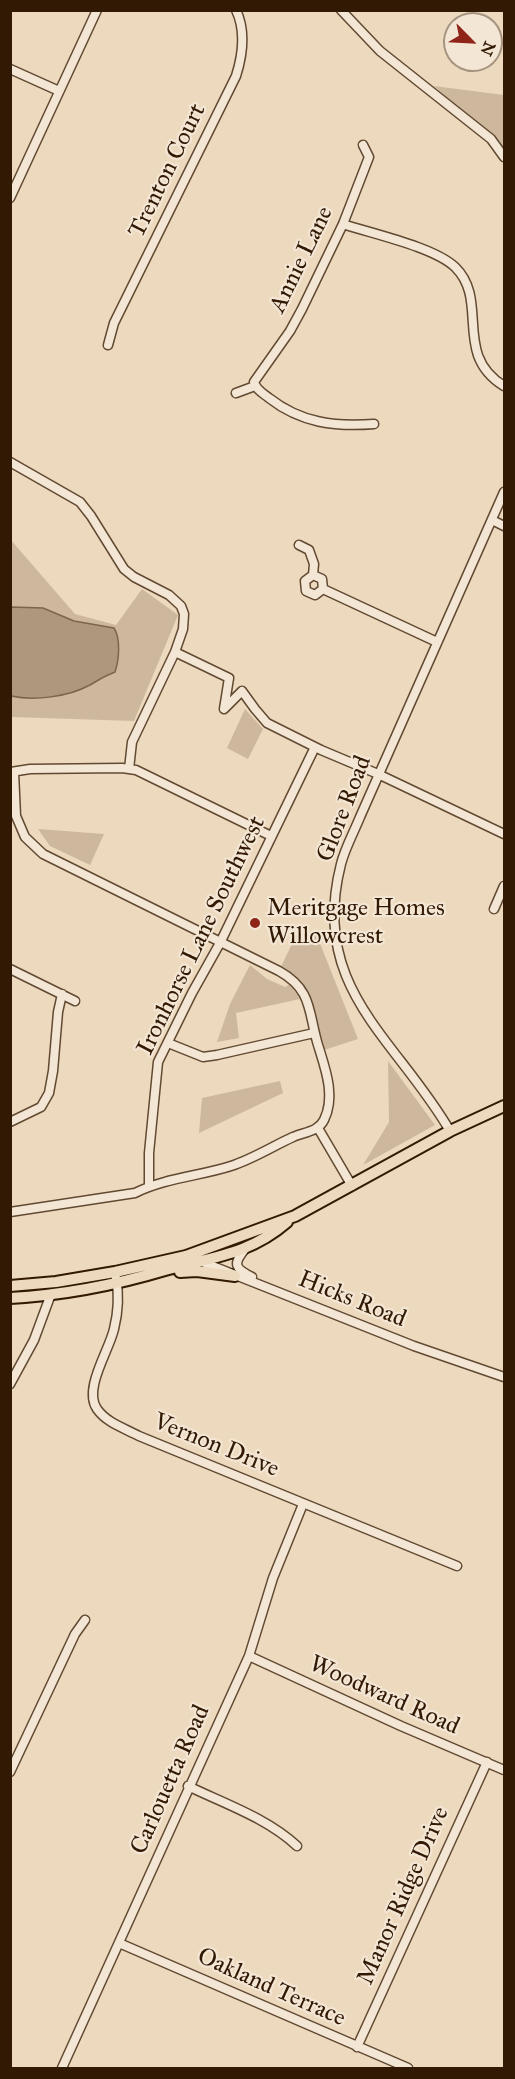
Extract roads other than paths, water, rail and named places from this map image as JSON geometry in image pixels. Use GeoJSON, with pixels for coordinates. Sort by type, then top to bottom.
{"type":"FeatureCollection","features":[{"type":"Feature","properties":{"kind":"main road"},"geometry":{"type":"LineString","coordinates":[[10,1298],[51,1294],[116,1277],[186,1256],[295,1216],[450,1131],[504,1106]]}},
{"type":"Feature","properties":{"kind":"main road"},"geometry":{"type":"LineString","coordinates":[[153,1274],[245,1249],[271,1236],[295,1216]]}},
{"type":"Feature","properties":{"kind":"main road"},"geometry":{"type":"LineString","coordinates":[[10,1286],[197,1271],[236,1276]]}},
{"type":"Feature","properties":{"kind":"street"},"geometry":{"type":"LineString","coordinates":[[10,198],[97,10]]}},
{"type":"Feature","properties":{"kind":"street","name":"Trenton Court"},"geometry":{"type":"LineString","coordinates":[[108,345],[114,323],[236,76],[242,57],[242,34],[236,10]]}},
{"type":"Feature","properties":{"kind":"street"},"geometry":{"type":"LineString","coordinates":[[341,10],[380,51],[491,139],[504,157]]}},
{"type":"Feature","properties":{"kind":"street"},"geometry":{"type":"LineString","coordinates":[[10,69],[59,91]]}},
{"type":"Feature","properties":{"kind":"street","name":"Annie Lane"},"geometry":{"type":"LineString","coordinates":[[255,386],[255,379],[302,309],[344,224],[369,157],[363,145]]}},
{"type":"Feature","properties":{"kind":"street"},"geometry":{"type":"LineString","coordinates":[[344,224],[435,254],[456,267],[465,282],[470,298],[478,358],[490,375],[504,386]]}},
{"type":"Feature","properties":{"kind":"street"},"geometry":{"type":"LineString","coordinates":[[236,393],[255,386],[283,408],[311,421],[334,425],[374,424]]}},
{"type":"Feature","properties":{"kind":"street"},"geometry":{"type":"LineString","coordinates":[[10,462],[81,502],[124,569],[177,601],[184,614],[183,629],[175,652],[132,741],[129,769]]}},
{"type":"Feature","properties":{"kind":"street","name":"Glore Road"},"geometry":{"type":"LineString","coordinates":[[450,1131],[370,1021],[351,987],[339,959],[334,930],[334,902],[341,862],[504,492]]}},
{"type":"Feature","properties":{"kind":"street"},"geometry":{"type":"LineString","coordinates":[[492,520],[504,526]]}},
{"type":"Feature","properties":{"kind":"street"},"geometry":{"type":"LineString","coordinates":[[298,545],[309,550],[314,564],[313,575],[305,581],[306,591],[315,595],[323,589]]}},
{"type":"Feature","properties":{"kind":"street"},"geometry":{"type":"LineString","coordinates":[[313,575],[322,579],[323,589]]}},
{"type":"Feature","properties":{"kind":"street"},"geometry":{"type":"LineString","coordinates":[[323,589],[437,642]]}},
{"type":"Feature","properties":{"kind":"street"},"geometry":{"type":"LineString","coordinates":[[175,652],[229,678],[224,709],[242,691],[267,723],[504,834]]}},
{"type":"Feature","properties":{"kind":"street","name":"Ironhorse Lane Southwest"},"geometry":{"type":"LineString","coordinates":[[149,1186],[149,1153],[158,1062],[220,943],[315,747]]}},
{"type":"Feature","properties":{"kind":"street"},"geometry":{"type":"LineString","coordinates":[[10,1212],[135,1193],[149,1186],[230,1167],[293,1137],[318,1128],[325,1118],[329,1097],[325,1071],[307,1000],[296,982],[279,971],[43,854],[25,837],[16,816],[12,772],[30,769],[129,769],[149,776],[272,836]]}},
{"type":"Feature","properties":{"kind":"street"},"geometry":{"type":"LineString","coordinates":[[495,909],[504,886]]}},
{"type":"Feature","properties":{"kind":"street"},"geometry":{"type":"LineString","coordinates":[[10,969],[75,1001]]}},
{"type":"Feature","properties":{"kind":"street"},"geometry":{"type":"LineString","coordinates":[[10,1122],[41,1107],[49,1093],[62,994]]}},
{"type":"Feature","properties":{"kind":"street"},"geometry":{"type":"LineString","coordinates":[[168,1043],[203,1057],[314,1033]]}},
{"type":"Feature","properties":{"kind":"street"},"geometry":{"type":"LineString","coordinates":[[318,1128],[352,1186]]}},
{"type":"Feature","properties":{"kind":"street"},"geometry":{"type":"LineString","coordinates":[[245,1249],[236,1260],[236,1266],[240,1271],[267,1287]]}},
{"type":"Feature","properties":{"kind":"street","name":"Hicks Road"},"geometry":{"type":"LineString","coordinates":[[186,1256],[414,1346],[504,1377]]}},
{"type":"Feature","properties":{"kind":"street","name":"Vernon Drive"},"geometry":{"type":"LineString","coordinates":[[116,1277],[114,1329],[92,1394],[95,1407],[108,1421],[303,1504],[457,1566]]}},
{"type":"Feature","properties":{"kind":"street"},"geometry":{"type":"LineString","coordinates":[[10,1384],[34,1340],[51,1294]]}},
{"type":"Feature","properties":{"kind":"street","name":"Carlouetta Road"},"geometry":{"type":"LineString","coordinates":[[62,2068],[188,1786],[249,1656],[273,1578],[303,1504]]}},
{"type":"Feature","properties":{"kind":"street"},"geometry":{"type":"LineString","coordinates":[[10,1772],[75,1634],[85,1620]]}},
{"type":"Feature","properties":{"kind":"street","name":"Woodward Road"},"geometry":{"type":"LineString","coordinates":[[249,1656],[401,1726],[504,1770]]}},
{"type":"Feature","properties":{"kind":"street","name":"Manor Ridge Drive"},"geometry":{"type":"LineString","coordinates":[[357,2047],[487,1762]]}},
{"type":"Feature","properties":{"kind":"street"},"geometry":{"type":"LineString","coordinates":[[188,1786],[273,1828],[297,1846]]}},
{"type":"Feature","properties":{"kind":"street","name":"Oakland Terrace"},"geometry":{"type":"LineString","coordinates":[[119,1943],[408,2068]]}},
{"type":"Feature","properties":{"kind":"place","name":"Meritgage Homes Willowcrest"},"geometry":{"type":"Point","coordinates":[255,923]}}]}
